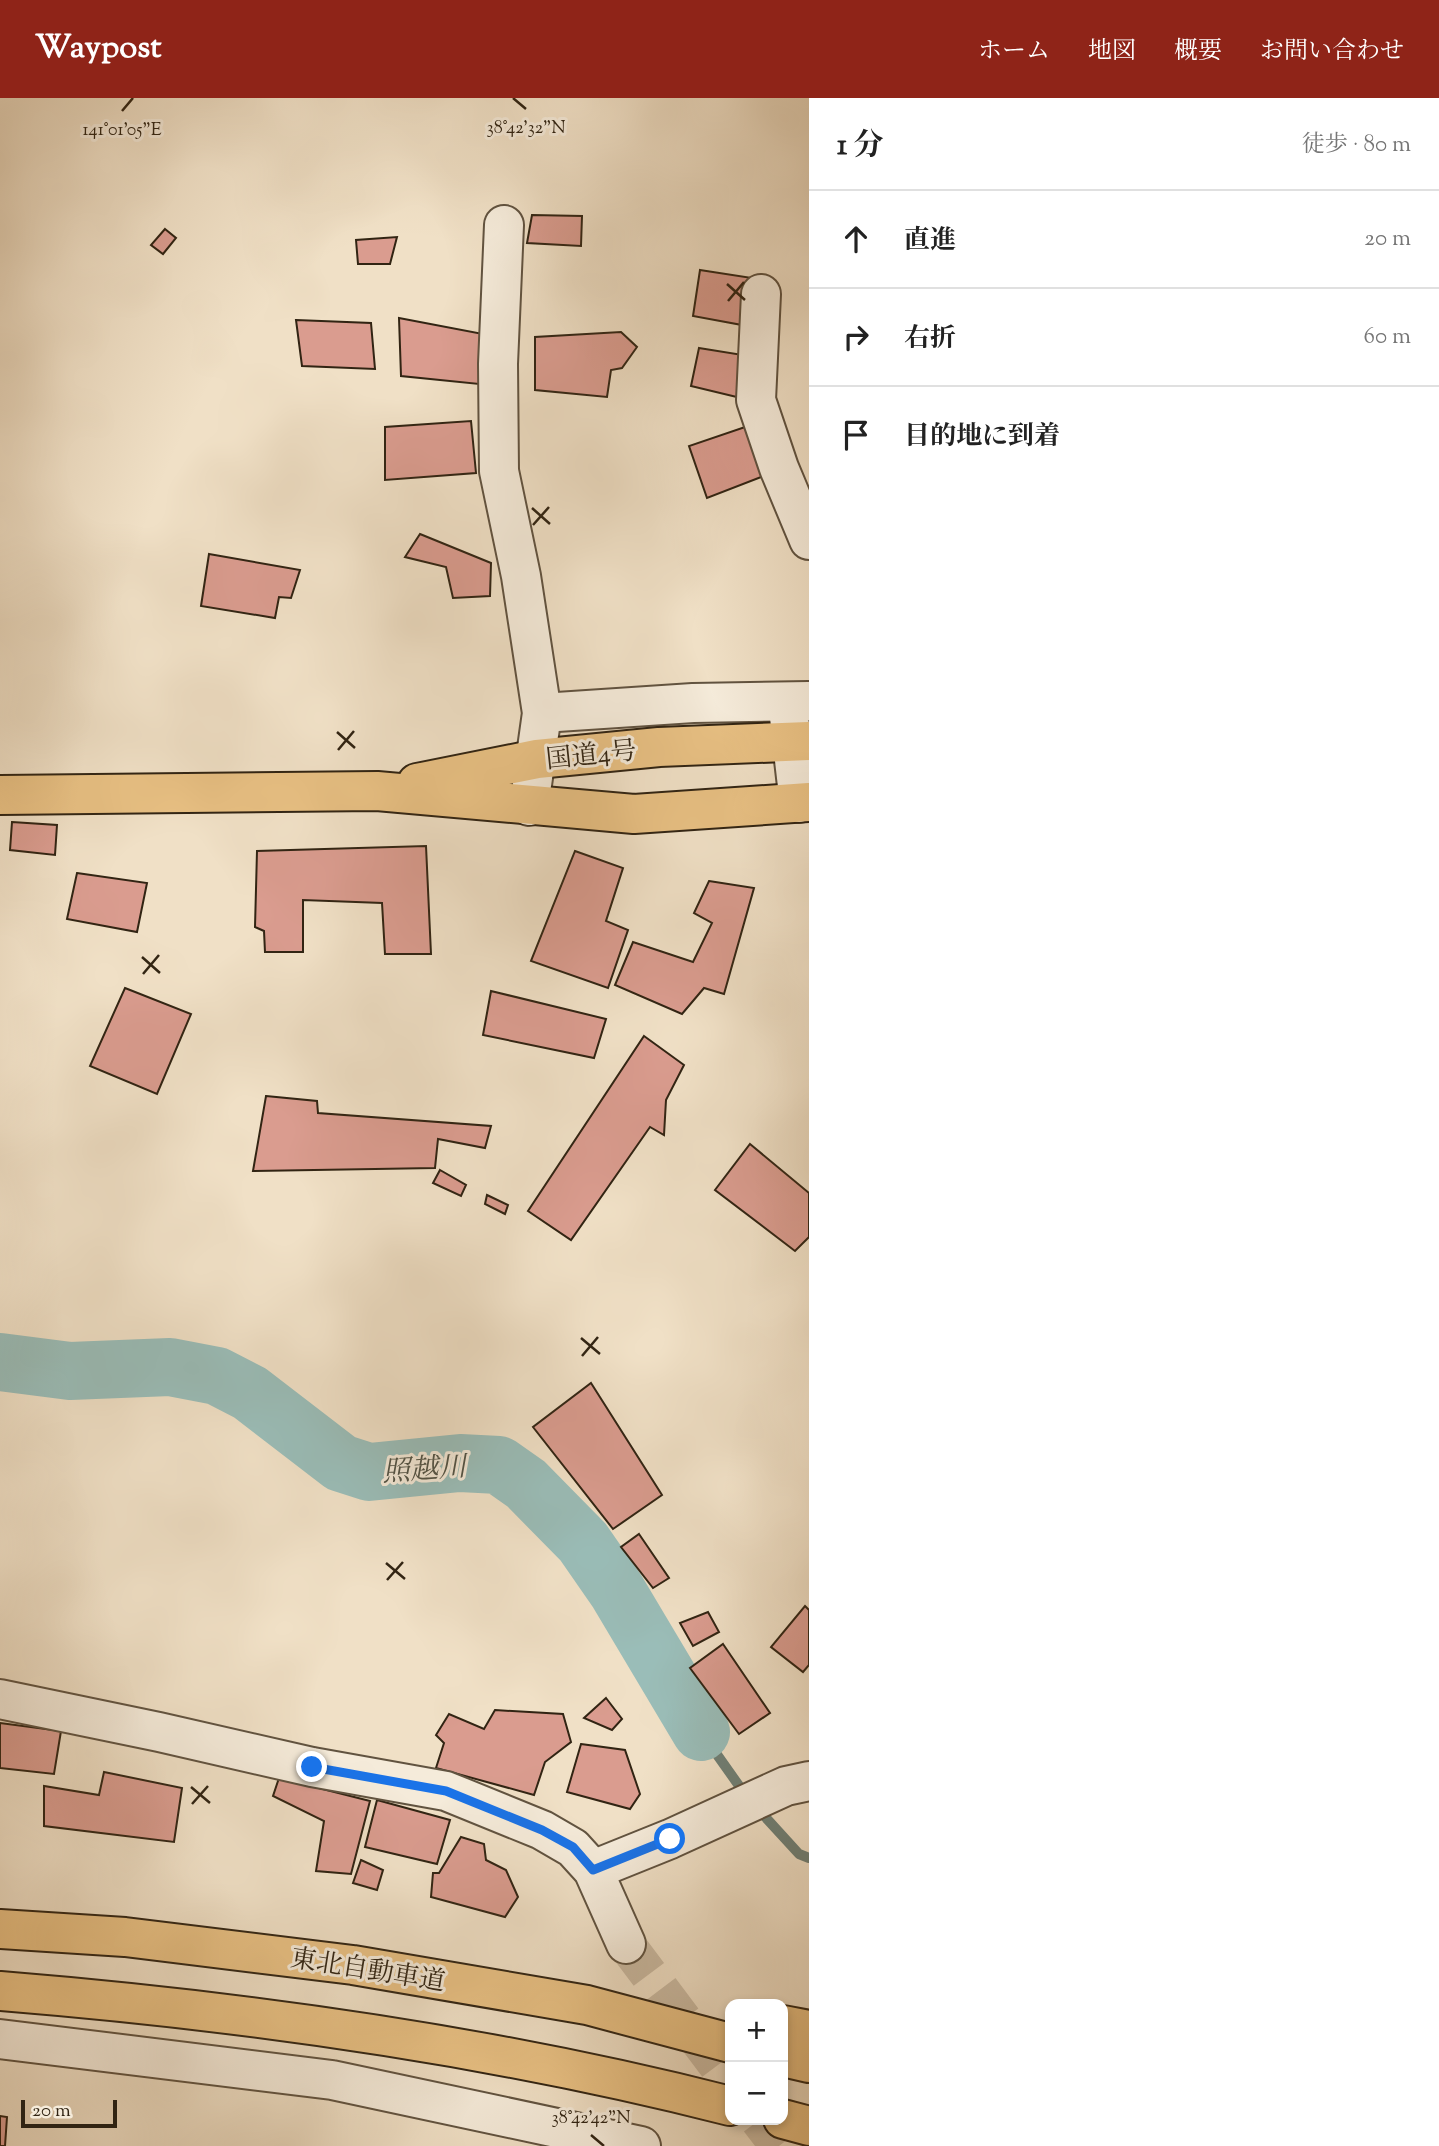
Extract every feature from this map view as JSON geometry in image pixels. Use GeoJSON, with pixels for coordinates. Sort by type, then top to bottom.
{"type":"FeatureCollection","features":[{"type":"Feature","properties":{"kind":"highway","name":"国道4号"},"geometry":{"type":"LineString","coordinates":[[377,791],[537,759],[659,747],[801,742]]}},
{"type":"Feature","properties":{"kind":"highway","name":"国道4号"},"geometry":{"type":"LineString","coordinates":[[0,795],[377,791],[634,814],[804,803]]}},
{"type":"Feature","properties":{"kind":"highway","name":"東北自動車道"},"geometry":{"type":"LineString","coordinates":[[0,1929],[125,1937],[353,1965],[587,2005],[725,2042]]}},
{"type":"Feature","properties":{"kind":"highway"},"geometry":{"type":"LineString","coordinates":[[353,1965],[586,1990],[725,2015]]}},
{"type":"Feature","properties":{"kind":"highway"},"geometry":{"type":"LineString","coordinates":[[0,1991],[115,2000],[286,2021],[452,2046],[725,2105]]}},
{"type":"Feature","properties":{"kind":"highway"},"geometry":{"type":"LineString","coordinates":[[788,2026],[809,2030]]}},
{"type":"Feature","properties":{"kind":"highway"},"geometry":{"type":"LineString","coordinates":[[788,2058],[809,2063]]}},
{"type":"Feature","properties":{"kind":"highway"},"geometry":{"type":"LineString","coordinates":[[788,2120],[809,2126]]}},
{"type":"Feature","properties":{"kind":"street"},"geometry":{"type":"LineString","coordinates":[[504,225],[498,364],[499,471],[521,576],[542,713],[529,806]]}},
{"type":"Feature","properties":{"kind":"street"},"geometry":{"type":"LineString","coordinates":[[761,294],[756,400],[779,468],[809,540]]}},
{"type":"Feature","properties":{"kind":"street"},"geometry":{"type":"LineString","coordinates":[[542,713],[693,703],[798,701],[804,803]]}},
{"type":"Feature","properties":{"kind":"street"},"geometry":{"type":"LineString","coordinates":[[0,1699],[159,1731],[312,1767],[446,1791],[542,1830],[573,1847],[593,1870],[626,1944]]}},
{"type":"Feature","properties":{"kind":"street"},"geometry":{"type":"LineString","coordinates":[[593,1870],[798,1784]]}},
{"type":"Feature","properties":{"kind":"street"},"geometry":{"type":"LineString","coordinates":[[0,2039],[332,2080],[640,2146]]}},
{"type":"Feature","properties":{"kind":"building"},"geometry":{"type":"Polygon","coordinates":[[[532,215],[582,216],[581,246],[527,243],[532,215]]]}},
{"type":"Feature","properties":{"kind":"building"},"geometry":{"type":"Polygon","coordinates":[[[165,229],[176,238],[163,254],[151,245],[165,229]]]}},
{"type":"Feature","properties":{"kind":"building"},"geometry":{"type":"Polygon","coordinates":[[[397,237],[390,264],[358,264],[356,240],[397,237]]]}},
{"type":"Feature","properties":{"kind":"building"},"geometry":{"type":"Polygon","coordinates":[[[700,270],[752,278],[742,325],[693,316],[700,270]]]}},
{"type":"Feature","properties":{"kind":"building"},"geometry":{"type":"Polygon","coordinates":[[[399,318],[483,334],[479,384],[401,376],[399,318]]]}},
{"type":"Feature","properties":{"kind":"building"},"geometry":{"type":"Polygon","coordinates":[[[296,320],[371,323],[375,369],[302,366],[296,320]]]}},
{"type":"Feature","properties":{"kind":"building"},"geometry":{"type":"Polygon","coordinates":[[[621,332],[637,347],[622,368],[611,370],[607,397],[535,390],[535,337],[621,332]]]}},
{"type":"Feature","properties":{"kind":"building"},"geometry":{"type":"Polygon","coordinates":[[[699,348],[749,356],[745,399],[691,386],[699,348]]]}},
{"type":"Feature","properties":{"kind":"building"},"geometry":{"type":"Polygon","coordinates":[[[471,421],[476,473],[385,480],[385,427],[471,421]]]}},
{"type":"Feature","properties":{"kind":"building"},"geometry":{"type":"Polygon","coordinates":[[[748,426],[769,474],[707,498],[689,446],[748,426]]]}},
{"type":"Feature","properties":{"kind":"building"},"geometry":{"type":"Polygon","coordinates":[[[420,534],[491,563],[490,596],[453,598],[446,567],[405,557],[420,534]]]}},
{"type":"Feature","properties":{"kind":"building"},"geometry":{"type":"Polygon","coordinates":[[[209,554],[300,570],[291,598],[279,597],[275,618],[201,606],[209,554]]]}},
{"type":"Feature","properties":{"kind":"building"},"geometry":{"type":"Polygon","coordinates":[[[12,822],[57,825],[55,855],[10,850],[12,822]]]}},
{"type":"Feature","properties":{"kind":"building"},"geometry":{"type":"Polygon","coordinates":[[[426,846],[431,954],[385,954],[382,903],[303,900],[303,952],[265,952],[264,931],[255,927],[257,851],[426,846]]]}},
{"type":"Feature","properties":{"kind":"building"},"geometry":{"type":"Polygon","coordinates":[[[575,851],[623,868],[606,921],[628,930],[608,988],[531,961],[575,851]]]}},
{"type":"Feature","properties":{"kind":"building"},"geometry":{"type":"Polygon","coordinates":[[[77,873],[147,883],[137,932],[67,919],[77,873]]]}},
{"type":"Feature","properties":{"kind":"building"},"geometry":{"type":"Polygon","coordinates":[[[709,881],[754,888],[724,994],[704,988],[682,1014],[615,985],[633,942],[693,962],[712,923],[694,913],[709,881]]]}},
{"type":"Feature","properties":{"kind":"building"},"geometry":{"type":"Polygon","coordinates":[[[125,988],[191,1014],[157,1094],[90,1066],[125,988]]]}},
{"type":"Feature","properties":{"kind":"building"},"geometry":{"type":"Polygon","coordinates":[[[491,991],[606,1019],[594,1058],[483,1035],[491,991]]]}},
{"type":"Feature","properties":{"kind":"building"},"geometry":{"type":"Polygon","coordinates":[[[644,1036],[684,1065],[666,1100],[664,1135],[650,1127],[571,1240],[528,1211],[644,1036]]]}},
{"type":"Feature","properties":{"kind":"building"},"geometry":{"type":"Polygon","coordinates":[[[266,1096],[317,1101],[318,1113],[491,1126],[485,1148],[438,1139],[435,1168],[253,1171],[266,1096]]]}},
{"type":"Feature","properties":{"kind":"building"},"geometry":{"type":"Polygon","coordinates":[[[750,1144],[809,1193],[809,1237],[795,1251],[715,1190],[750,1144]]]}},
{"type":"Feature","properties":{"kind":"building"},"geometry":{"type":"Polygon","coordinates":[[[440,1170],[466,1185],[461,1196],[433,1183],[440,1170]]]}},
{"type":"Feature","properties":{"kind":"building"},"geometry":{"type":"Polygon","coordinates":[[[487,1195],[508,1205],[505,1214],[485,1204],[487,1195]]]}},
{"type":"Feature","properties":{"kind":"building"},"geometry":{"type":"Polygon","coordinates":[[[591,1383],[662,1495],[613,1529],[533,1427],[591,1383]]]}},
{"type":"Feature","properties":{"kind":"building"},"geometry":{"type":"Polygon","coordinates":[[[639,1534],[669,1578],[653,1588],[621,1547],[639,1534]]]}},
{"type":"Feature","properties":{"kind":"building"},"geometry":{"type":"Polygon","coordinates":[[[805,1606],[809,1610],[809,1665],[803,1672],[771,1647],[805,1606]]]}},
{"type":"Feature","properties":{"kind":"building"},"geometry":{"type":"Polygon","coordinates":[[[708,1612],[719,1632],[693,1646],[680,1623],[708,1612]]]}},
{"type":"Feature","properties":{"kind":"building"},"geometry":{"type":"Polygon","coordinates":[[[723,1644],[770,1713],[739,1734],[690,1668],[723,1644]]]}},
{"type":"Feature","properties":{"kind":"building"},"geometry":{"type":"Polygon","coordinates":[[[606,1698],[622,1719],[612,1730],[584,1718],[606,1698]]]}},
{"type":"Feature","properties":{"kind":"building"},"geometry":{"type":"Polygon","coordinates":[[[495,1710],[563,1714],[571,1742],[545,1762],[534,1795],[436,1768],[444,1743],[436,1735],[449,1714],[484,1729],[495,1710]]]}},
{"type":"Feature","properties":{"kind":"building"},"geometry":{"type":"Polygon","coordinates":[[[0,1723],[61,1731],[54,1774],[0,1768],[0,1723]]]}},
{"type":"Feature","properties":{"kind":"building"},"geometry":{"type":"Polygon","coordinates":[[[581,1744],[625,1750],[640,1794],[630,1809],[567,1792],[581,1744]]]}},
{"type":"Feature","properties":{"kind":"building"},"geometry":{"type":"Polygon","coordinates":[[[104,1772],[182,1788],[174,1842],[44,1826],[44,1786],[99,1795],[104,1772]]]}},
{"type":"Feature","properties":{"kind":"building"},"geometry":{"type":"Polygon","coordinates":[[[279,1778],[370,1801],[351,1874],[316,1871],[324,1821],[273,1796],[279,1778]]]}},
{"type":"Feature","properties":{"kind":"building"},"geometry":{"type":"Polygon","coordinates":[[[377,1800],[450,1820],[437,1864],[365,1847],[377,1800]]]}},
{"type":"Feature","properties":{"kind":"building"},"geometry":{"type":"Polygon","coordinates":[[[461,1837],[484,1844],[486,1860],[506,1870],[518,1897],[505,1917],[431,1897],[433,1873],[439,1873],[461,1837]]]}},
{"type":"Feature","properties":{"kind":"building"},"geometry":{"type":"Polygon","coordinates":[[[361,1860],[383,1870],[377,1890],[353,1883],[361,1860]]]}},
{"type":"Feature","properties":{"kind":"building"},"geometry":{"type":"Polygon","coordinates":[[[0,2116],[7,2117],[5,2146],[0,2146],[0,2116]]]}},
{"type":"Feature","properties":{"kind":"waterway","name":"照越川"},"geometry":{"type":"LineString","coordinates":[[0,1362],[70,1371],[170,1367],[217,1376],[250,1393],[341,1463],[369,1472],[460,1463],[499,1465],[526,1484],[583,1542],[617,1591],[701,1732]]}},
{"type":"Feature","properties":{"kind":"waterway"},"geometry":{"type":"LineString","coordinates":[[701,1732],[747,1797]]}},
{"type":"Feature","properties":{"kind":"waterway"},"geometry":{"type":"LineString","coordinates":[[757,1808],[799,1854],[809,1858]]}},
{"type":"Feature","properties":{"kind":"tunnel"},"geometry":{"type":"LineString","coordinates":[[626,1944],[725,2075]]}},
{"type":"Feature","properties":{"kind":"tunnel"},"geometry":{"type":"LineString","coordinates":[[763,2125],[779,2146]]}},
{"type":"Feature","properties":{"kind":"route"},"geometry":{"type":"LineString","coordinates":[[312,1767],[446,1791],[542,1830],[573,1847],[593,1870],[670,1839]]}}]}
